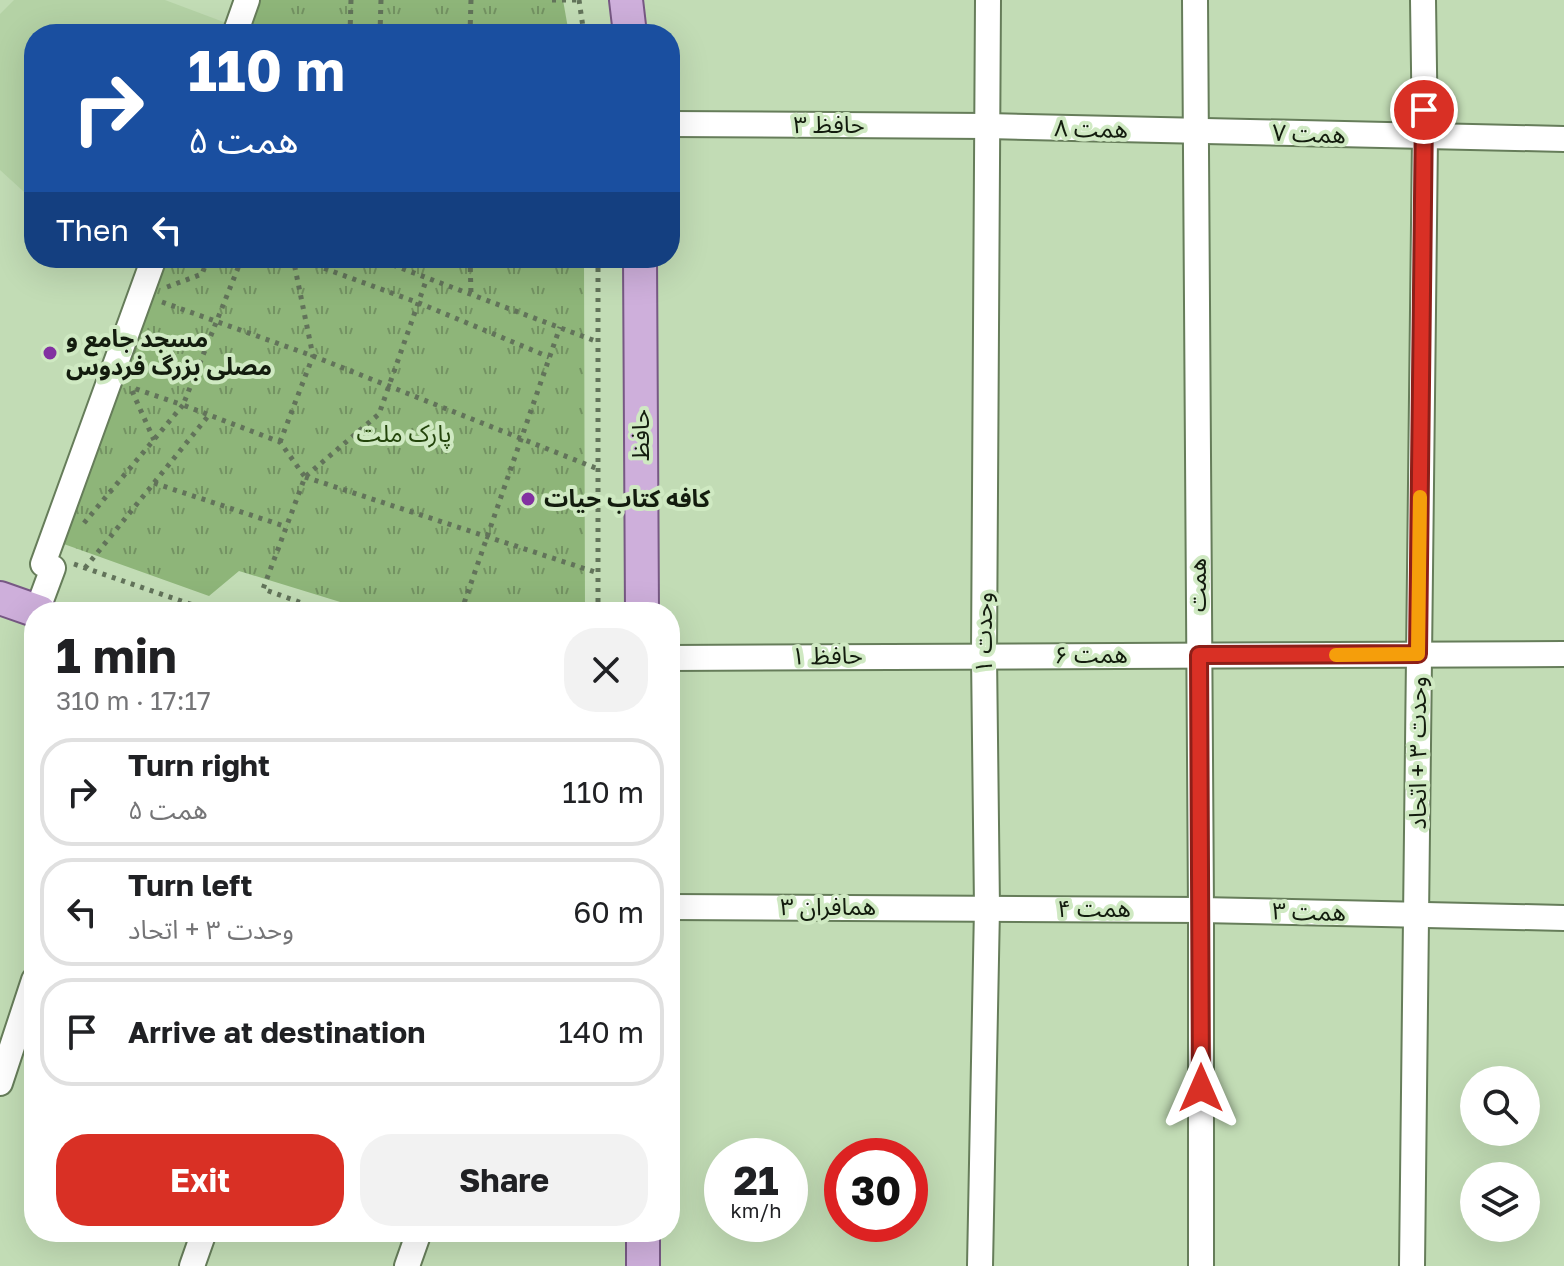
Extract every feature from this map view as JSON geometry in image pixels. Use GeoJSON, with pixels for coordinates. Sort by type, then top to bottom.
{"type":"FeatureCollection","features":[{"type":"Feature","properties":{"kind":"main road"},"geometry":{"type":"LineString","coordinates":[[626,0],[629,24]]}},
{"type":"Feature","properties":{"kind":"main road","name":"حافظ"},"geometry":{"type":"LineString","coordinates":[[640,268],[642,602]]}},
{"type":"Feature","properties":{"kind":"main road"},"geometry":{"type":"LineString","coordinates":[[0,598],[24,607]]}},
{"type":"Feature","properties":{"kind":"main road"},"geometry":{"type":"LineString","coordinates":[[643,1242],[643,1266]]}},
{"type":"Feature","properties":{"kind":"street"},"geometry":{"type":"LineString","coordinates":[[239,24],[247,0]]}},
{"type":"Feature","properties":{"kind":"street","name":"وحدت ۱"},"geometry":{"type":"LineString","coordinates":[[980,1266],[987,908],[984,655],[988,0]]}},
{"type":"Feature","properties":{"kind":"street","name":"همت"},"geometry":{"type":"LineString","coordinates":[[1195,0],[1201,1266]]}},
{"type":"Feature","properties":{"kind":"street","name":"وحدت ۳ + اتحاد"},"geometry":{"type":"LineString","coordinates":[[1412,1266],[1425,137],[1423,0]]}},
{"type":"Feature","properties":{"kind":"street","name":"حافظ ۳"},"geometry":{"type":"LineString","coordinates":[[680,124],[987,126]]}},
{"type":"Feature","properties":{"kind":"street","name":"همت ۸"},"geometry":{"type":"LineString","coordinates":[[987,126],[1194,131]]}},
{"type":"Feature","properties":{"kind":"street","name":"همت ۷"},"geometry":{"type":"LineString","coordinates":[[1194,131],[1564,139]]}},
{"type":"Feature","properties":{"kind":"street"},"geometry":{"type":"LineString","coordinates":[[42,602],[53,568],[43,564],[150,268]]}},
{"type":"Feature","properties":{"kind":"street","name":"همت ۶"},"geometry":{"type":"LineString","coordinates":[[984,655],[1564,654]]}},
{"type":"Feature","properties":{"kind":"street","name":"حافظ ۱"},"geometry":{"type":"LineString","coordinates":[[680,658],[984,655]]}},
{"type":"Feature","properties":{"kind":"street","name":"همافران ۳"},"geometry":{"type":"LineString","coordinates":[[680,907],[987,908]]}},
{"type":"Feature","properties":{"kind":"street","name":"همت ۴"},"geometry":{"type":"LineString","coordinates":[[987,908],[1201,910]]}},
{"type":"Feature","properties":{"kind":"street","name":"همت ۳"},"geometry":{"type":"LineString","coordinates":[[1201,910],[1564,918]]}},
{"type":"Feature","properties":{"kind":"street"},"geometry":{"type":"LineString","coordinates":[[0,1083],[18,1026]]}},
{"type":"Feature","properties":{"kind":"street"},"geometry":{"type":"LineString","coordinates":[[192,1266],[200,1242]]}},
{"type":"Feature","properties":{"kind":"street"},"geometry":{"type":"LineString","coordinates":[[407,1266],[415,1242]]}},
{"type":"Feature","properties":{"kind":"path"},"geometry":{"type":"LineString","coordinates":[[350,24],[351,0]]}},
{"type":"Feature","properties":{"kind":"path"},"geometry":{"type":"LineString","coordinates":[[380,24],[381,0]]}},
{"type":"Feature","properties":{"kind":"path"},"geometry":{"type":"LineString","coordinates":[[470,24],[471,0]]}},
{"type":"Feature","properties":{"kind":"path"},"geometry":{"type":"LineString","coordinates":[[552,0],[579,0],[583,24]]}},
{"type":"Feature","properties":{"kind":"path"},"geometry":{"type":"LineString","coordinates":[[156,316],[166,287],[202,274],[204,268]]}},
{"type":"Feature","properties":{"kind":"path"},"geometry":{"type":"LineString","coordinates":[[77,530],[183,405],[238,268]]}},
{"type":"Feature","properties":{"kind":"path"},"geometry":{"type":"LineString","coordinates":[[280,442],[313,356],[296,268]]}},
{"type":"Feature","properties":{"kind":"path"},"geometry":{"type":"LineString","coordinates":[[322,268],[419,303],[549,357]]}},
{"type":"Feature","properties":{"kind":"path"},"geometry":{"type":"LineString","coordinates":[[403,268],[598,342]]}},
{"type":"Feature","properties":{"kind":"path"},"geometry":{"type":"LineString","coordinates":[[470,268],[471,294]]}},
{"type":"Feature","properties":{"kind":"path"},"geometry":{"type":"LineString","coordinates":[[598,268],[598,602]]}},
{"type":"Feature","properties":{"kind":"path"},"geometry":{"type":"LineString","coordinates":[[299,602],[263,589],[305,477],[379,414],[427,278]]}},
{"type":"Feature","properties":{"kind":"path"},"geometry":{"type":"LineString","coordinates":[[161,301],[313,356],[598,469]]}},
{"type":"Feature","properties":{"kind":"path"},"geometry":{"type":"LineString","coordinates":[[464,602],[560,327]]}},
{"type":"Feature","properties":{"kind":"path"},"geometry":{"type":"LineString","coordinates":[[154,440],[130,387],[280,442],[305,477],[598,573]]}},
{"type":"Feature","properties":{"kind":"path"},"geometry":{"type":"LineString","coordinates":[[85,568],[209,415]]}},
{"type":"Feature","properties":{"kind":"path"},"geometry":{"type":"LineString","coordinates":[[154,483],[287,527]]}},
{"type":"Feature","properties":{"kind":"path"},"geometry":{"type":"LineString","coordinates":[[63,560],[184,602]]}},
{"type":"Feature","properties":{"kind":"shaded area"},"geometry":{"type":"Polygon","coordinates":[[[14,0],[165,0],[229,24],[24,24],[24,192],[0,170],[0,14],[14,0]]]}},
{"type":"Feature","properties":{"kind":"green space"},"geometry":{"type":"Polygon","coordinates":[[[254,0],[563,0],[567,24],[246,24],[254,0]]]}},
{"type":"Feature","properties":{"kind":"green space","name":"پارک ملت"},"geometry":{"type":"Polygon","coordinates":[[[158,268],[584,268],[585,602],[340,602],[239,571],[209,596],[61,543],[158,268]]]}},
{"type":"Feature","properties":{"kind":"slow traffic"},"geometry":{"type":"LineString","coordinates":[[1336,655],[1418,654],[1420,497]]}},
{"type":"Feature","properties":{"kind":"place","name":"مسجد جامع و مصلی بزرگ فردوس"},"geometry":{"type":"Point","coordinates":[50,353]}},
{"type":"Feature","properties":{"kind":"place","name":"کافه کتاب حیات"},"geometry":{"type":"Point","coordinates":[528,499]}},
{"type":"Feature","properties":{"kind":"route"},"geometry":{"type":"LineString","coordinates":[[1201,1088],[1199,655],[1418,654],[1424,110]]}}]}
